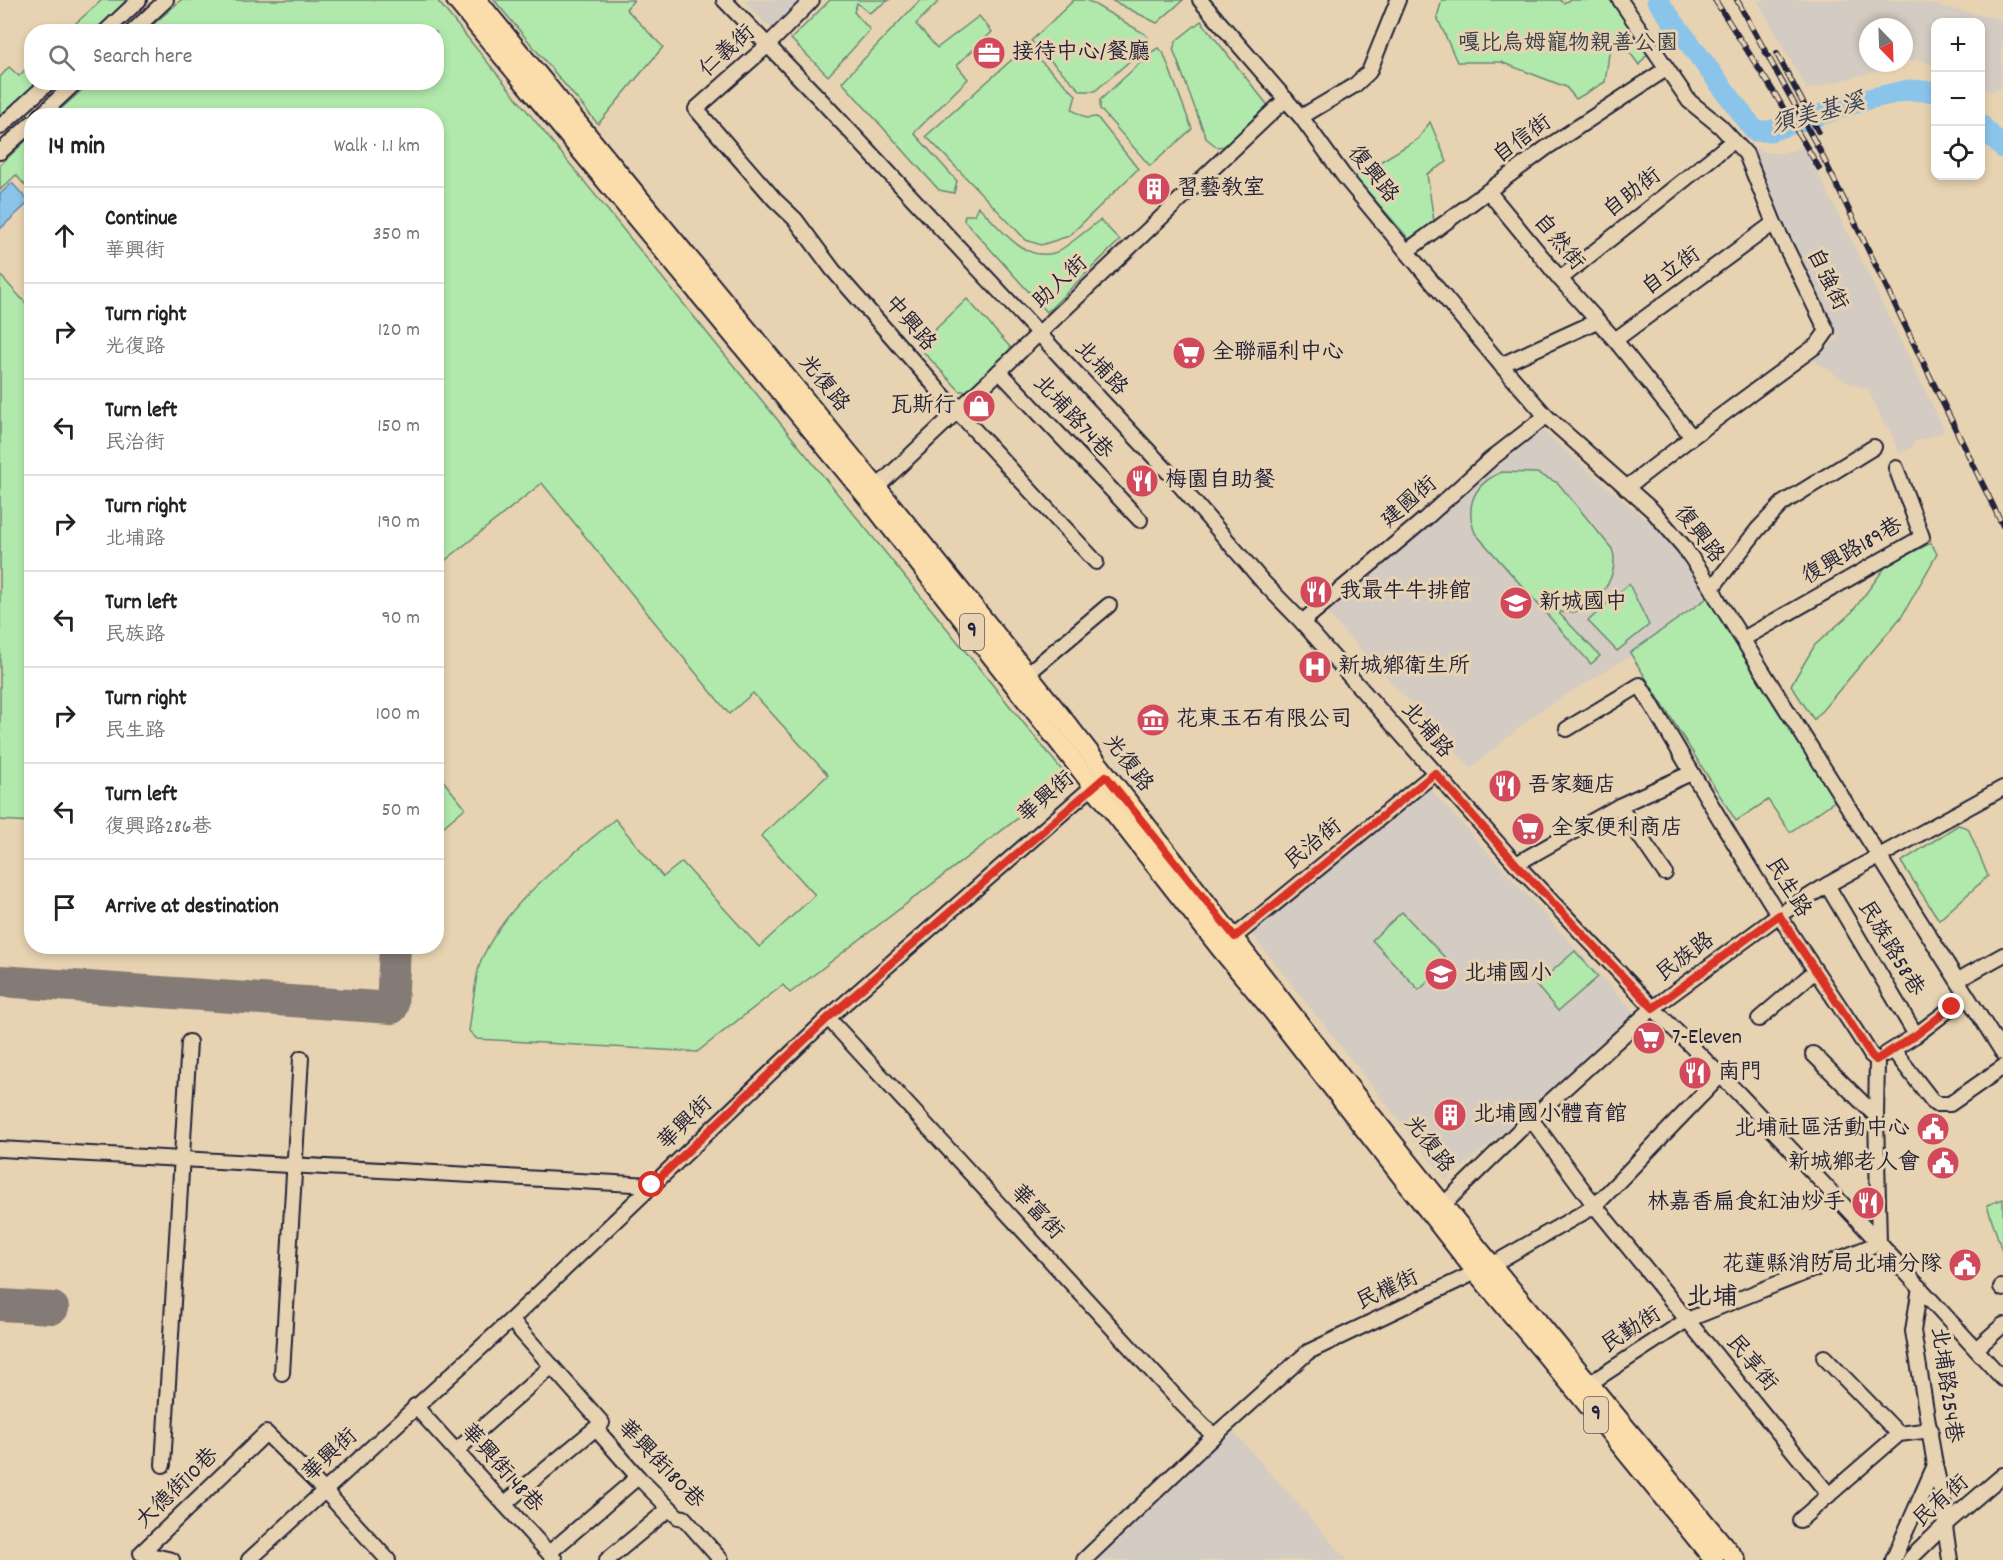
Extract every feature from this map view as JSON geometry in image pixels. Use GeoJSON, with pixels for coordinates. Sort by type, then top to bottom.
{"type":"FeatureCollection","features":[{"type":"Feature","properties":{"kind":"main road","name":"光復路"},"geometry":{"type":"LineString","coordinates":[[456,0],[1027,674],[1099,781],[1220,948],[1439,1210]]}},
{"type":"Feature","properties":{"kind":"main road","name":"光復路"},"geometry":{"type":"LineString","coordinates":[[477,0],[872,492],[1099,781],[1235,937],[1484,1268],[1583,1388],[1736,1560]]}},
{"type":"Feature","properties":{"kind":"main road","name":"光復路"},"geometry":{"type":"LineString","coordinates":[[1583,1388],[1714,1560]]}},
{"type":"Feature","properties":{"kind":"street"},"geometry":{"type":"LineString","coordinates":[[114,24],[139,0]]}},
{"type":"Feature","properties":{"kind":"street"},"geometry":{"type":"LineString","coordinates":[[140,24],[166,0]]}},
{"type":"Feature","properties":{"kind":"street","name":"北埔路"},"geometry":{"type":"LineString","coordinates":[[724,0],[819,98],[1170,474],[1263,582],[1302,622],[1516,864],[1879,1243],[2003,1379]]}},
{"type":"Feature","properties":{"kind":"street","name":"仁義街"},"geometry":{"type":"LineString","coordinates":[[696,109],[767,46],[812,0]]}},
{"type":"Feature","properties":{"kind":"street","name":"復興路"},"geometry":{"type":"LineString","coordinates":[[1200,0],[1301,117],[1342,175],[1546,416],[1659,518],[1684,547],[1712,588],[2003,1053]]}},
{"type":"Feature","properties":{"kind":"street"},"geometry":{"type":"LineString","coordinates":[[1301,117],[1355,85],[1369,72],[1398,0]]}},
{"type":"Feature","properties":{"kind":"street","name":"自強街"},"geometry":{"type":"LineString","coordinates":[[1620,0],[1689,101],[1720,126],[1746,154],[1774,223],[1827,331],[1818,345],[1626,488]]}},
{"type":"Feature","properties":{"kind":"street","name":"自信街"},"geometry":{"type":"LineString","coordinates":[[1407,251],[1555,142],[1666,69]]}},
{"type":"Feature","properties":{"kind":"street"},"geometry":{"type":"LineString","coordinates":[[0,127],[40,90]]}},
{"type":"Feature","properties":{"kind":"street"},"geometry":{"type":"LineString","coordinates":[[48,108],[68,90]]}},
{"type":"Feature","properties":{"kind":"street","name":"助人街"},"geometry":{"type":"LineString","coordinates":[[872,492],[1286,99]]}},
{"type":"Feature","properties":{"kind":"street","name":"中興路"},"geometry":{"type":"LineString","coordinates":[[696,109],[795,219],[833,270],[957,411],[1096,562]]}},
{"type":"Feature","properties":{"kind":"street"},"geometry":{"type":"LineString","coordinates":[[0,152],[24,130]]}},
{"type":"Feature","properties":{"kind":"street","name":"自助街"},"geometry":{"type":"LineString","coordinates":[[1560,279],[1733,141]]}},
{"type":"Feature","properties":{"kind":"street","name":"自然街"},"geometry":{"type":"LineString","coordinates":[[1488,191],[1597,321]]}},
{"type":"Feature","properties":{"kind":"street","name":"自立街"},"geometry":{"type":"LineString","coordinates":[[1615,340],[1774,223]]}},
{"type":"Feature","properties":{"kind":"street"},"geometry":{"type":"LineString","coordinates":[[1501,365],[1597,321],[1615,340],[1692,437]]}},
{"type":"Feature","properties":{"kind":"street","name":"北埔路74巷"},"geometry":{"type":"LineString","coordinates":[[999,371],[1140,519]]}},
{"type":"Feature","properties":{"kind":"street","name":"建國街"},"geometry":{"type":"LineString","coordinates":[[1302,622],[1426,518],[1491,459],[1546,416]]}},
{"type":"Feature","properties":{"kind":"street"},"geometry":{"type":"LineString","coordinates":[[1712,588],[1758,529],[1783,503],[1874,447]]}},
{"type":"Feature","properties":{"kind":"street","name":"復興路189巷"},"geometry":{"type":"LineString","coordinates":[[1743,639],[1922,537],[1896,468]]}},
{"type":"Feature","properties":{"kind":"street"},"geometry":{"type":"LineString","coordinates":[[1027,674],[1109,605]]}},
{"type":"Feature","properties":{"kind":"street","name":"民生路"},"geometry":{"type":"LineString","coordinates":[[1567,729],[1640,685],[1691,773],[1779,915],[1876,1060]]}},
{"type":"Feature","properties":{"kind":"street","name":"民治街"},"geometry":{"type":"LineString","coordinates":[[1220,948],[1435,773]]}},
{"type":"Feature","properties":{"kind":"street"},"geometry":{"type":"LineString","coordinates":[[1516,864],[1619,807],[1691,773]]}},
{"type":"Feature","properties":{"kind":"street","name":"華興街"},"geometry":{"type":"LineString","coordinates":[[249,1560],[511,1320],[828,1018],[1099,781]]}},
{"type":"Feature","properties":{"kind":"street","name":"民族路"},"geometry":{"type":"LineString","coordinates":[[1439,1210],[1531,1119],[1653,1008],[1779,915],[1878,856],[2003,788]]}},
{"type":"Feature","properties":{"kind":"street"},"geometry":{"type":"LineString","coordinates":[[1619,807],[1665,873]]}},
{"type":"Feature","properties":{"kind":"street","name":"民族路58巷"},"geometry":{"type":"LineString","coordinates":[[1827,885],[1916,1035]]}},
{"type":"Feature","properties":{"kind":"street"},"geometry":{"type":"LineString","coordinates":[[1958,980],[2003,955]]}},
{"type":"Feature","properties":{"kind":"street"},"geometry":{"type":"LineString","coordinates":[[1759,1019],[1815,971]]}},
{"type":"Feature","properties":{"kind":"street"},"geometry":{"type":"LineString","coordinates":[[1879,1243],[1876,1060],[1916,1035],[1967,996]]}},
{"type":"Feature","properties":{"kind":"street","name":"華富街"},"geometry":{"type":"LineString","coordinates":[[828,1018],[1214,1436]]}},
{"type":"Feature","properties":{"kind":"street"},"geometry":{"type":"LineString","coordinates":[[163,1465],[189,1042]]}},
{"type":"Feature","properties":{"kind":"street"},"geometry":{"type":"LineString","coordinates":[[1893,1050],[1935,1104],[1950,1104],[2003,1067]]}},
{"type":"Feature","properties":{"kind":"street"},"geometry":{"type":"LineString","coordinates":[[1813,1054],[1876,1116]]}},
{"type":"Feature","properties":{"kind":"street"},"geometry":{"type":"LineString","coordinates":[[282,1373],[301,1058]]}},
{"type":"Feature","properties":{"kind":"street","name":"民權街"},"geometry":{"type":"LineString","coordinates":[[1084,1560],[1214,1436],[1308,1352],[1484,1268],[1595,1206],[1720,1076]]}},
{"type":"Feature","properties":{"kind":"street","name":"民享街"},"geometry":{"type":"LineString","coordinates":[[1531,1119],[1595,1206],[1829,1495]]}},
{"type":"Feature","properties":{"kind":"street"},"geometry":{"type":"LineString","coordinates":[[0,1149],[652,1185]]}},
{"type":"Feature","properties":{"kind":"street","name":"民勤街"},"geometry":{"type":"LineString","coordinates":[[1583,1388],[1686,1320],[1879,1243]]}},
{"type":"Feature","properties":{"kind":"street","name":"北埔路254巷"},"geometry":{"type":"LineString","coordinates":[[1920,1287],[1913,1331],[1950,1560]]}},
{"type":"Feature","properties":{"kind":"street","name":"華興街180巷"},"geometry":{"type":"LineString","coordinates":[[511,1320],[603,1423],[596,1429],[638,1477],[678,1517],[684,1518],[721,1560]]}},
{"type":"Feature","properties":{"kind":"street"},"geometry":{"type":"LineString","coordinates":[[1977,1349],[2003,1325]]}},
{"type":"Feature","properties":{"kind":"street"},"geometry":{"type":"LineString","coordinates":[[1824,1357],[1899,1434]]}},
{"type":"Feature","properties":{"kind":"street"},"geometry":{"type":"LineString","coordinates":[[457,1450],[552,1366]]}},
{"type":"Feature","properties":{"kind":"street","name":"華興街148巷"},"geometry":{"type":"LineString","coordinates":[[415,1407],[457,1450],[552,1557]]}},
{"type":"Feature","properties":{"kind":"street"},"geometry":{"type":"LineString","coordinates":[[504,1504],[596,1429]]}},
{"type":"Feature","properties":{"kind":"street"},"geometry":{"type":"LineString","coordinates":[[1800,1520],[1899,1434],[1930,1430]]}},
{"type":"Feature","properties":{"kind":"street","name":"大德街10巷"},"geometry":{"type":"LineString","coordinates":[[172,1560],[141,1553],[266,1433],[325,1491]]}},
{"type":"Feature","properties":{"kind":"street"},"geometry":{"type":"LineString","coordinates":[[1893,1560],[1935,1465]]}},
{"type":"Feature","properties":{"kind":"street","name":"民有街"},"geometry":{"type":"LineString","coordinates":[[1909,1560],[1946,1524],[2003,1475]]}},
{"type":"Feature","properties":{"kind":"street"},"geometry":{"type":"LineString","coordinates":[[552,1557],[638,1477]]}},
{"type":"Feature","properties":{"kind":"street"},"geometry":{"type":"LineString","coordinates":[[325,1491],[388,1560]]}},
{"type":"Feature","properties":{"kind":"street"},"geometry":{"type":"LineString","coordinates":[[607,1560],[670,1508]]}},
{"type":"Feature","properties":{"kind":"shaded area"},"geometry":{"type":"Polygon","coordinates":[[[743,0],[803,0],[775,28],[768,26],[743,0]]]}},
{"type":"Feature","properties":{"kind":"shaded area"},"geometry":{"type":"Polygon","coordinates":[[[1757,0],[1912,0],[2003,20],[2001,88],[1992,92],[1985,89],[1985,18],[1931,18],[1931,64],[1919,59],[1913,61],[1913,18],[1859,18],[1859,72],[1872,72],[1807,90],[1757,0]]]}},
{"type":"Feature","properties":{"kind":"shaded area"},"geometry":{"type":"Polygon","coordinates":[[[1748,146],[1769,153],[1781,153],[1804,147],[1945,431],[1915,442],[1912,448],[1899,453],[1888,425],[1885,426],[1868,389],[1849,383],[1811,359],[1839,338],[1748,146]]]}},
{"type":"Feature","properties":{"kind":"shaded area","name":"新城國中"},"geometry":{"type":"Polygon","coordinates":[[[1542,430],[1674,544],[1710,596],[1628,657],[1538,712],[1471,768],[1324,610],[1542,430]]]}},
{"type":"Feature","properties":{"kind":"shaded area","name":"北埔國小"},"geometry":{"type":"Polygon","coordinates":[[[1429,788],[1636,1014],[1543,1101],[1446,1180],[1252,934],[1429,788]]]}},
{"type":"Feature","properties":{"kind":"shaded area"},"geometry":{"type":"Polygon","coordinates":[[[1221,1417],[1347,1560],[1087,1560],[1079,1551],[1221,1417]]]}},
{"type":"Feature","properties":{"kind":"green space"},"geometry":{"type":"Polygon","coordinates":[[[102,0],[129,0],[103,24],[75,24],[102,0]]]}},
{"type":"Feature","properties":{"kind":"green space"},"geometry":{"type":"Polygon","coordinates":[[[181,0],[437,0],[1069,779],[790,993],[783,985],[697,1052],[477,1039],[469,1031],[476,983],[482,958],[493,937],[523,899],[559,865],[615,819],[663,877],[682,862],[759,947],[815,895],[761,836],[828,775],[753,693],[729,714],[542,483],[444,561],[444,108],[62,108],[82,90],[444,90],[444,24],[154,24],[181,0]]]}},
{"type":"Feature","properties":{"kind":"green space"},"geometry":{"type":"Polygon","coordinates":[[[494,0],[634,0],[626,9],[663,47],[598,124],[494,0]]]}},
{"type":"Feature","properties":{"kind":"green space"},"geometry":{"type":"Polygon","coordinates":[[[830,0],[889,0],[869,13],[857,3],[854,12],[870,30],[828,76],[791,39],[830,0]]]}},
{"type":"Feature","properties":{"kind":"green space"},"geometry":{"type":"Polygon","coordinates":[[[920,0],[940,0],[916,24],[937,48],[979,16],[992,32],[957,65],[968,79],[914,133],[957,181],[954,193],[939,190],[842,82],[920,0]]]}},
{"type":"Feature","properties":{"kind":"green space"},"geometry":{"type":"Polygon","coordinates":[[[1074,0],[1087,0],[1145,34],[1149,39],[1147,46],[1095,91],[1081,91],[1031,41],[1074,0]]]}},
{"type":"Feature","properties":{"kind":"green space"},"geometry":{"type":"Polygon","coordinates":[[[1111,0],[1183,0],[1157,23],[1111,0]]]}},
{"type":"Feature","properties":{"kind":"green space","name":"嘎比烏姆寵物親善公園"},"geometry":{"type":"Polygon","coordinates":[[[1442,0],[1560,0],[1563,3],[1571,0],[1610,0],[1648,53],[1639,65],[1618,36],[1609,54],[1605,82],[1576,99],[1566,87],[1501,62],[1457,62],[1437,17],[1442,0]]]}},
{"type":"Feature","properties":{"kind":"green space"},"geometry":{"type":"Polygon","coordinates":[[[1201,21],[1270,108],[1226,146],[1217,147],[1206,138],[1173,49],[1177,40],[1201,21]]]}},
{"type":"Feature","properties":{"kind":"green space"},"geometry":{"type":"Polygon","coordinates":[[[1026,47],[1076,95],[1072,110],[1086,118],[1097,117],[1138,169],[1069,236],[1041,245],[1026,240],[926,136],[1026,47]]]}},
{"type":"Feature","properties":{"kind":"green space"},"geometry":{"type":"Polygon","coordinates":[[[1158,48],[1163,52],[1192,129],[1150,166],[1100,109],[1100,100],[1158,48]]]}},
{"type":"Feature","properties":{"kind":"green space"},"geometry":{"type":"Polygon","coordinates":[[[9,67],[19,76],[24,71],[24,90],[31,90],[0,118],[0,77],[9,67]]]}},
{"type":"Feature","properties":{"kind":"green space"},"geometry":{"type":"Polygon","coordinates":[[[1430,122],[1447,162],[1427,174],[1434,222],[1409,239],[1355,177],[1418,139],[1430,122]]]}},
{"type":"Feature","properties":{"kind":"green space"},"geometry":{"type":"Polygon","coordinates":[[[24,143],[24,184],[16,175],[0,190],[0,165],[24,143]]]}},
{"type":"Feature","properties":{"kind":"green space"},"geometry":{"type":"Polygon","coordinates":[[[978,206],[1002,232],[1031,252],[1054,253],[1100,220],[1120,240],[1047,312],[964,220],[965,215],[974,215],[978,206]]]}},
{"type":"Feature","properties":{"kind":"green space"},"geometry":{"type":"Polygon","coordinates":[[[0,275],[24,301],[24,822],[0,820],[0,275]]]}},
{"type":"Feature","properties":{"kind":"green space"},"geometry":{"type":"Polygon","coordinates":[[[967,299],[1011,348],[970,391],[960,391],[918,346],[967,299]]]}},
{"type":"Feature","properties":{"kind":"green space"},"geometry":{"type":"Polygon","coordinates":[[[1502,472],[1537,473],[1558,483],[1612,549],[1614,560],[1612,572],[1608,584],[1600,595],[1580,610],[1569,613],[1557,611],[1600,656],[1591,664],[1475,533],[1471,513],[1474,496],[1485,482],[1502,472]]]}},
{"type":"Feature","properties":{"kind":"green space"},"geometry":{"type":"Polygon","coordinates":[[[1931,543],[1937,554],[1902,616],[1814,720],[1791,685],[1815,645],[1852,612],[1887,565],[1931,543]]]}},
{"type":"Feature","properties":{"kind":"green space"},"geometry":{"type":"Polygon","coordinates":[[[1629,584],[1649,625],[1617,651],[1588,621],[1629,584]]]}},
{"type":"Feature","properties":{"kind":"green space"},"geometry":{"type":"Polygon","coordinates":[[[1710,596],[1836,800],[1790,832],[1768,800],[1736,821],[1630,653],[1710,596]]]}},
{"type":"Feature","properties":{"kind":"green space"},"geometry":{"type":"Polygon","coordinates":[[[444,782],[465,808],[444,826],[444,782]]]}},
{"type":"Feature","properties":{"kind":"green space"},"geometry":{"type":"Polygon","coordinates":[[[1958,825],[1968,828],[1988,876],[1939,920],[1901,862],[1958,825]]]}},
{"type":"Feature","properties":{"kind":"green space"},"geometry":{"type":"Polygon","coordinates":[[[1402,912],[1449,962],[1419,990],[1372,940],[1402,912]]]}},
{"type":"Feature","properties":{"kind":"green space"},"geometry":{"type":"Polygon","coordinates":[[[1575,951],[1598,977],[1558,1011],[1536,985],[1575,951]]]}},
{"type":"Feature","properties":{"kind":"green space"},"geometry":{"type":"Polygon","coordinates":[[[2003,1199],[2003,1254],[1987,1205],[2003,1199]]]}},
{"type":"Feature","properties":{"kind":"water"},"geometry":{"type":"Polygon","coordinates":[[[12,183],[24,196],[24,207],[0,229],[0,194],[12,183]]]}},
{"type":"Feature","properties":{"kind":"waterway","name":"須美基溪"},"geometry":{"type":"LineString","coordinates":[[1657,0],[1755,131],[1770,131],[1868,99],[1909,90],[1931,92]]}},
{"type":"Feature","properties":{"kind":"waterway","name":"須美基溪"},"geometry":{"type":"LineString","coordinates":[[1982,126],[2003,148]]}},
{"type":"Feature","properties":{"kind":"taxiway"},"geometry":{"type":"LineString","coordinates":[[0,981],[392,1008],[395,954]]}},
{"type":"Feature","properties":{"kind":"taxiway"},"geometry":{"type":"LineString","coordinates":[[0,1305],[53,1308]]}},
{"type":"Feature","properties":{"kind":"railway"},"geometry":{"type":"LineString","coordinates":[[1715,0],[1819,168]]}},
{"type":"Feature","properties":{"kind":"railway"},"geometry":{"type":"LineString","coordinates":[[1737,0],[1819,149],[2003,526]]}},
{"type":"Feature","properties":{"kind":"railway"},"geometry":{"type":"LineString","coordinates":[[1777,54],[1818,131]]}},
{"type":"Feature","properties":{"kind":"place","name":"接待中心/餐廳"},"geometry":{"type":"Point","coordinates":[989,53]}},
{"type":"Feature","properties":{"kind":"place","name":"習藝教室"},"geometry":{"type":"Point","coordinates":[1154,189]}},
{"type":"Feature","properties":{"kind":"place","name":"全聯福利中心"},"geometry":{"type":"Point","coordinates":[1189,353]}},
{"type":"Feature","properties":{"kind":"place","name":"瓦斯行"},"geometry":{"type":"Point","coordinates":[979,406]}},
{"type":"Feature","properties":{"kind":"place","name":"梅園自助餐"},"geometry":{"type":"Point","coordinates":[1142,481]}},
{"type":"Feature","properties":{"kind":"place","name":"我最牛牛排館"},"geometry":{"type":"Point","coordinates":[1316,592]}},
{"type":"Feature","properties":{"kind":"place","name":"新城國中"},"geometry":{"type":"Point","coordinates":[1516,603]}},
{"type":"Feature","properties":{"kind":"place","name":"新城鄉衛生所"},"geometry":{"type":"Point","coordinates":[1315,667]}},
{"type":"Feature","properties":{"kind":"place","name":"花東玉石有限公司"},"geometry":{"type":"Point","coordinates":[1153,720]}},
{"type":"Feature","properties":{"kind":"place","name":"吾家麵店"},"geometry":{"type":"Point","coordinates":[1505,786]}},
{"type":"Feature","properties":{"kind":"place","name":"全家便利商店"},"geometry":{"type":"Point","coordinates":[1528,829]}},
{"type":"Feature","properties":{"kind":"place","name":"北埔國小"},"geometry":{"type":"Point","coordinates":[1441,974]}},
{"type":"Feature","properties":{"kind":"place","name":"7-Eleven"},"geometry":{"type":"Point","coordinates":[1649,1038]}},
{"type":"Feature","properties":{"kind":"place","name":"南門"},"geometry":{"type":"Point","coordinates":[1695,1073]}},
{"type":"Feature","properties":{"kind":"place","name":"北埔國小體育館"},"geometry":{"type":"Point","coordinates":[1450,1115]}},
{"type":"Feature","properties":{"kind":"place","name":"北埔社區活動中心"},"geometry":{"type":"Point","coordinates":[1933,1129]}},
{"type":"Feature","properties":{"kind":"place","name":"新城鄉老人會"},"geometry":{"type":"Point","coordinates":[1943,1163]}},
{"type":"Feature","properties":{"kind":"place","name":"林嘉香扁食紅油炒手"},"geometry":{"type":"Point","coordinates":[1868,1203]}},
{"type":"Feature","properties":{"kind":"place","name":"花蓮縣消防局北埔分隊"},"geometry":{"type":"Point","coordinates":[1965,1265]}},
{"type":"Feature","properties":{"kind":"district","name":"北埔"},"geometry":{"type":"Point","coordinates":[1712,1298]}},
{"type":"Feature","properties":{"kind":"route"},"geometry":{"type":"LineString","coordinates":[[652,1185],[828,1018],[1106,776],[1235,937],[1435,773],[1516,864],[1653,1008],[1779,915],[1876,1060],[1916,1035],[1952,1007]]}}]}
